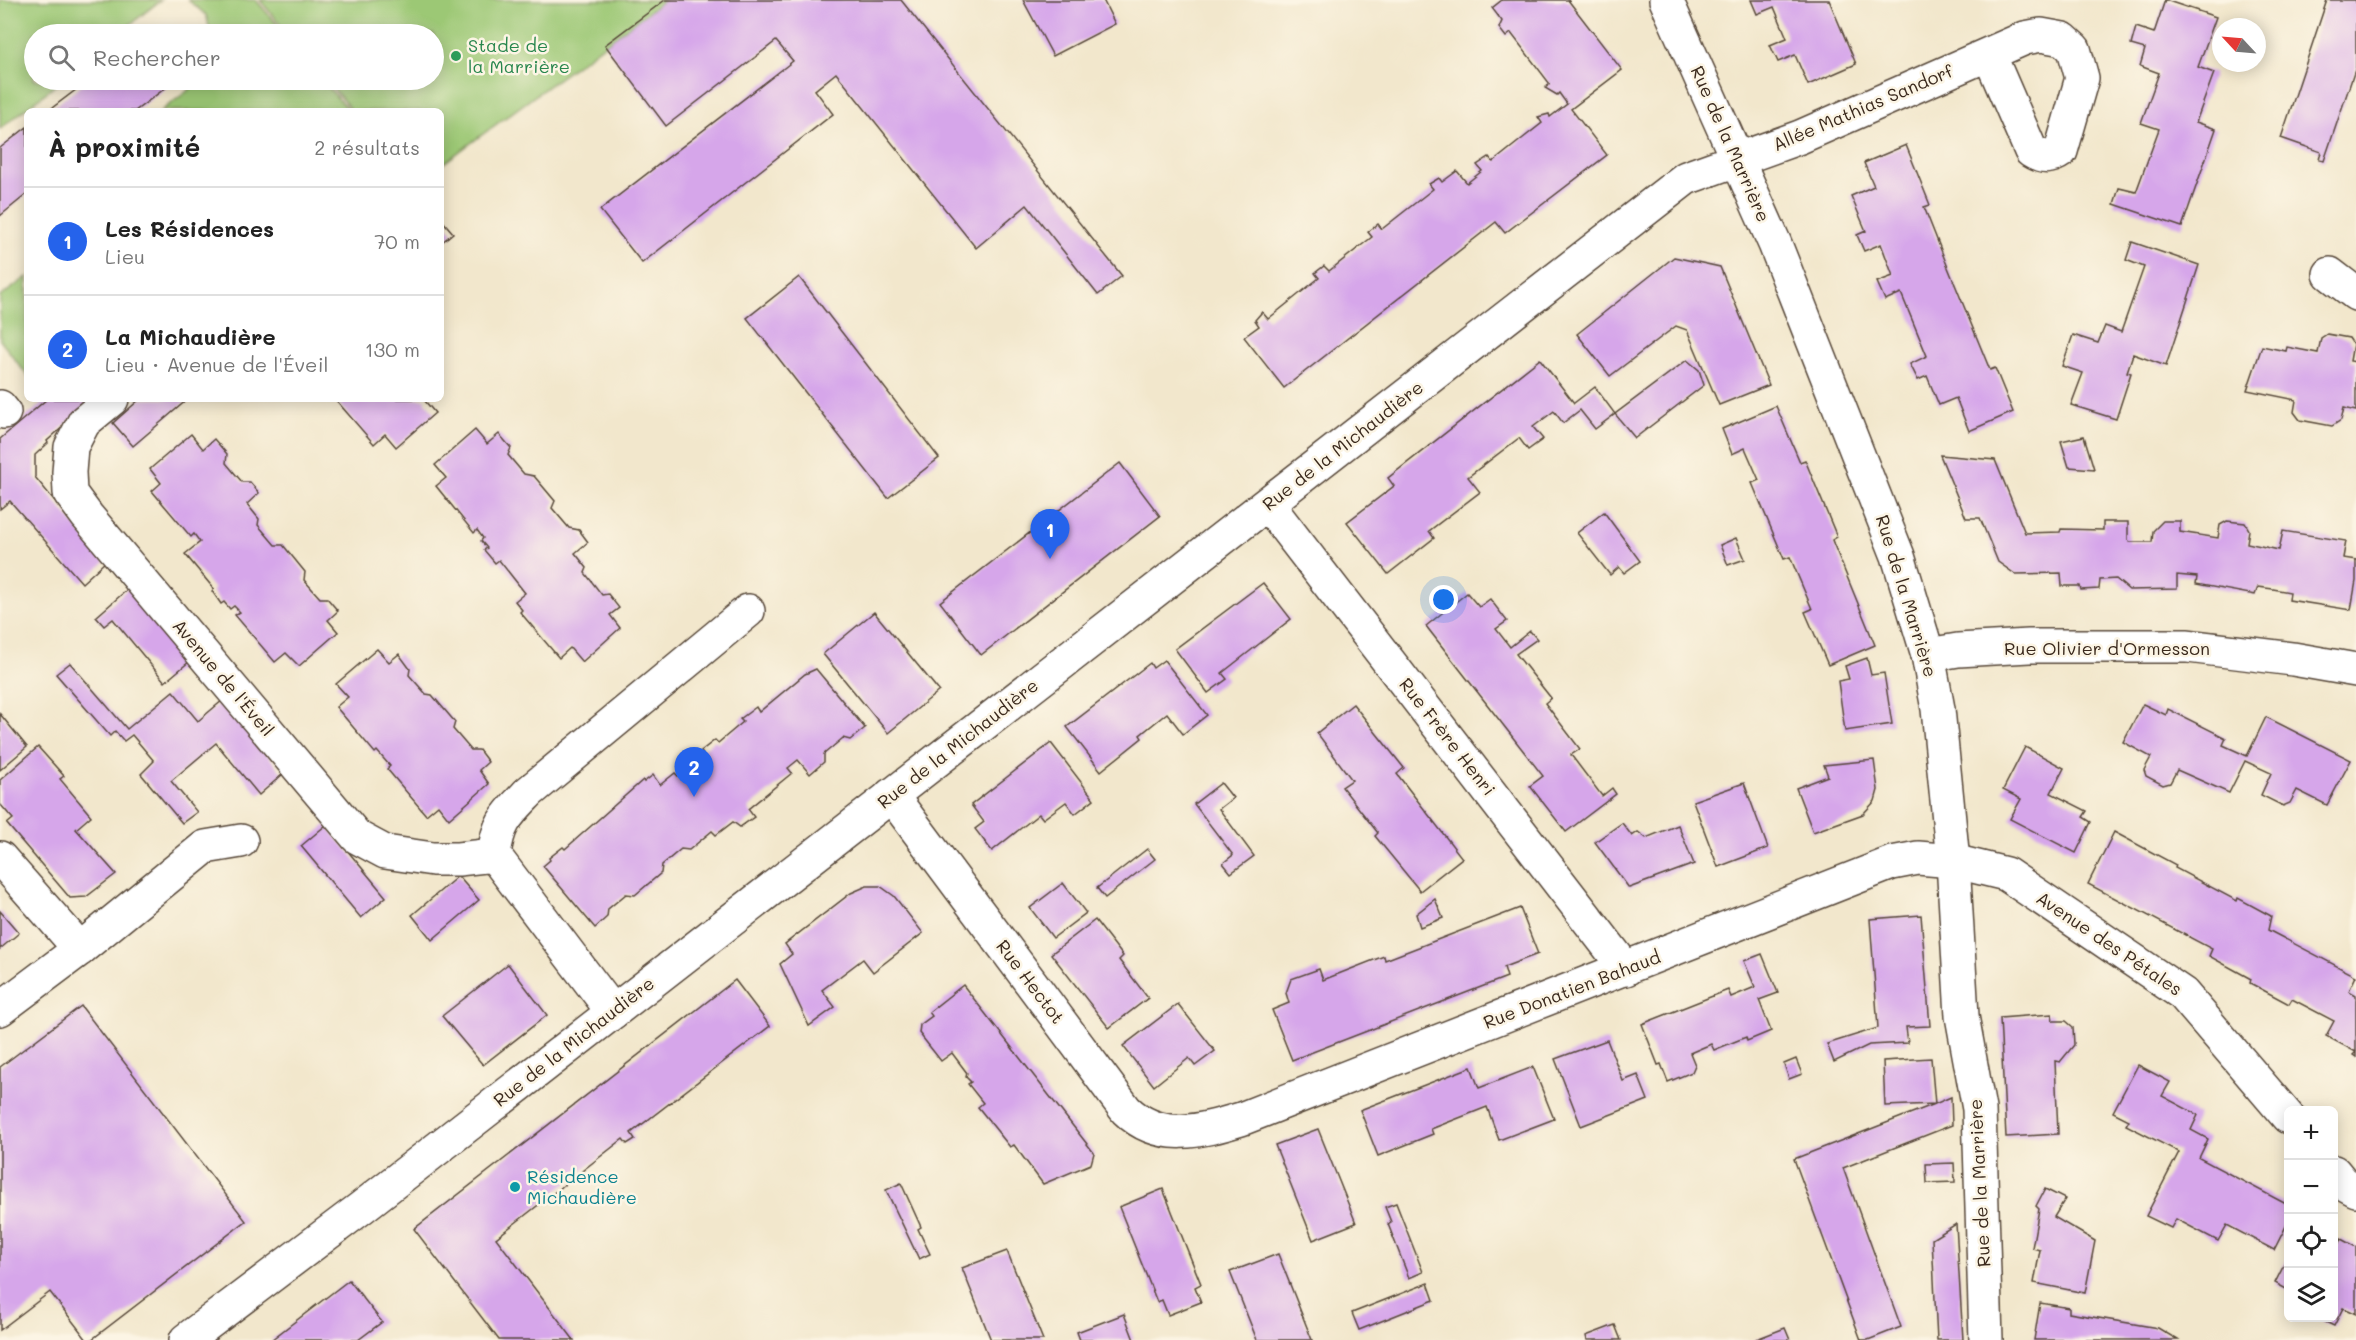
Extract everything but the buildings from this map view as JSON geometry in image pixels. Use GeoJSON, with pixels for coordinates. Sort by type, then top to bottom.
{"type":"FeatureCollection","features":[{"type":"Feature","properties":{"kind":"street","name":"Rue de la Marrière"},"geometry":{"type":"LineString","coordinates":[[1666,0],[1775,244],[1898,556],[1928,655],[1938,709],[1953,861],[1962,1016],[1979,1109],[1986,1340]]}},
{"type":"Feature","properties":{"kind":"street","name":"Allée Mathias Sandorf"},"geometry":{"type":"LineString","coordinates":[[1736,160],[1800,137],[1989,54]]}},
{"type":"Feature","properties":{"kind":"street","name":"Rue de la Michaudière"},"geometry":{"type":"LineString","coordinates":[[186,1340],[1268,505],[1686,178],[1736,160]]}},
{"type":"Feature","properties":{"kind":"street"},"geometry":{"type":"LineString","coordinates":[[2330,274],[2356,294]]}},
{"type":"Feature","properties":{"kind":"street","name":"Avenue de l'Éveil"},"geometry":{"type":"LineString","coordinates":[[108,402],[84,422],[71,447],[70,492],[94,525],[357,837],[385,852],[414,856],[458,859],[494,855]]}},
{"type":"Feature","properties":{"kind":"street","name":"Rue Frère Henri"},"geometry":{"type":"LineString","coordinates":[[1268,505],[1626,969]]}},
{"type":"Feature","properties":{"kind":"street"},"geometry":{"type":"LineString","coordinates":[[613,1012],[494,855],[496,838],[504,818],[529,792],[748,611]]}},
{"type":"Feature","properties":{"kind":"street","name":"Rue Olivier d'Ormesson"},"geometry":{"type":"LineString","coordinates":[[1928,655],[1958,650],[2029,646],[2188,646],[2293,659],[2356,670]]}},
{"type":"Feature","properties":{"kind":"street","name":"Rue Hectot"},"geometry":{"type":"LineString","coordinates":[[891,795],[1126,1110],[1134,1118],[1157,1130],[1192,1132]]}},
{"type":"Feature","properties":{"kind":"street"},"geometry":{"type":"LineString","coordinates":[[0,1009],[80,949],[205,847],[241,841]]}},
{"type":"Feature","properties":{"kind":"street"},"geometry":{"type":"LineString","coordinates":[[0,858],[80,949]]}},
{"type":"Feature","properties":{"kind":"street","name":"Rue Donatien Bahaud"},"geometry":{"type":"LineString","coordinates":[[1192,1132],[1241,1119],[1892,863],[1918,858],[1953,861]]}},
{"type":"Feature","properties":{"kind":"street","name":"Avenue des Pétales"},"geometry":{"type":"LineString","coordinates":[[1953,861],[2006,874],[2183,994],[2284,1111]]}},
{"type":"Feature","properties":{"kind":"street"},"geometry":{"type":"LineString","coordinates":[[2338,1177],[2343,1183],[2356,1190]]}},
{"type":"Feature","properties":{"kind":"green space"},"geometry":{"type":"Polygon","coordinates":[[[0,0],[161,0],[131,24],[24,24],[24,90],[49,90],[0,129],[0,0]]]}},
{"type":"Feature","properties":{"kind":"green space"},"geometry":{"type":"Polygon","coordinates":[[[188,0],[256,0],[276,24],[208,24],[206,15],[188,0]]]}},
{"type":"Feature","properties":{"kind":"green space"},"geometry":{"type":"Polygon","coordinates":[[[260,0],[665,0],[444,163],[444,108],[349,108],[334,90],[444,90],[444,24],[280,24],[260,0]]]}},
{"type":"Feature","properties":{"kind":"green space"},"geometry":{"type":"Polygon","coordinates":[[[189,90],[331,90],[346,108],[165,108],[189,90]]]}},
{"type":"Feature","properties":{"kind":"green space"},"geometry":{"type":"Polygon","coordinates":[[[24,279],[24,371],[0,340],[0,297],[24,279]]]}},
{"type":"Feature","properties":{"kind":"place","name":"Stade de la Marrière"},"geometry":{"type":"Point","coordinates":[456,56]}},
{"type":"Feature","properties":{"kind":"place","name":"Les Résidences"},"geometry":{"type":"Point","coordinates":[1050,559]}},
{"type":"Feature","properties":{"kind":"place","name":"La Michaudière"},"geometry":{"type":"Point","coordinates":[694,797]}},
{"type":"Feature","properties":{"kind":"place","name":"Résidence Michaudière"},"geometry":{"type":"Point","coordinates":[515,1187]}}]}
